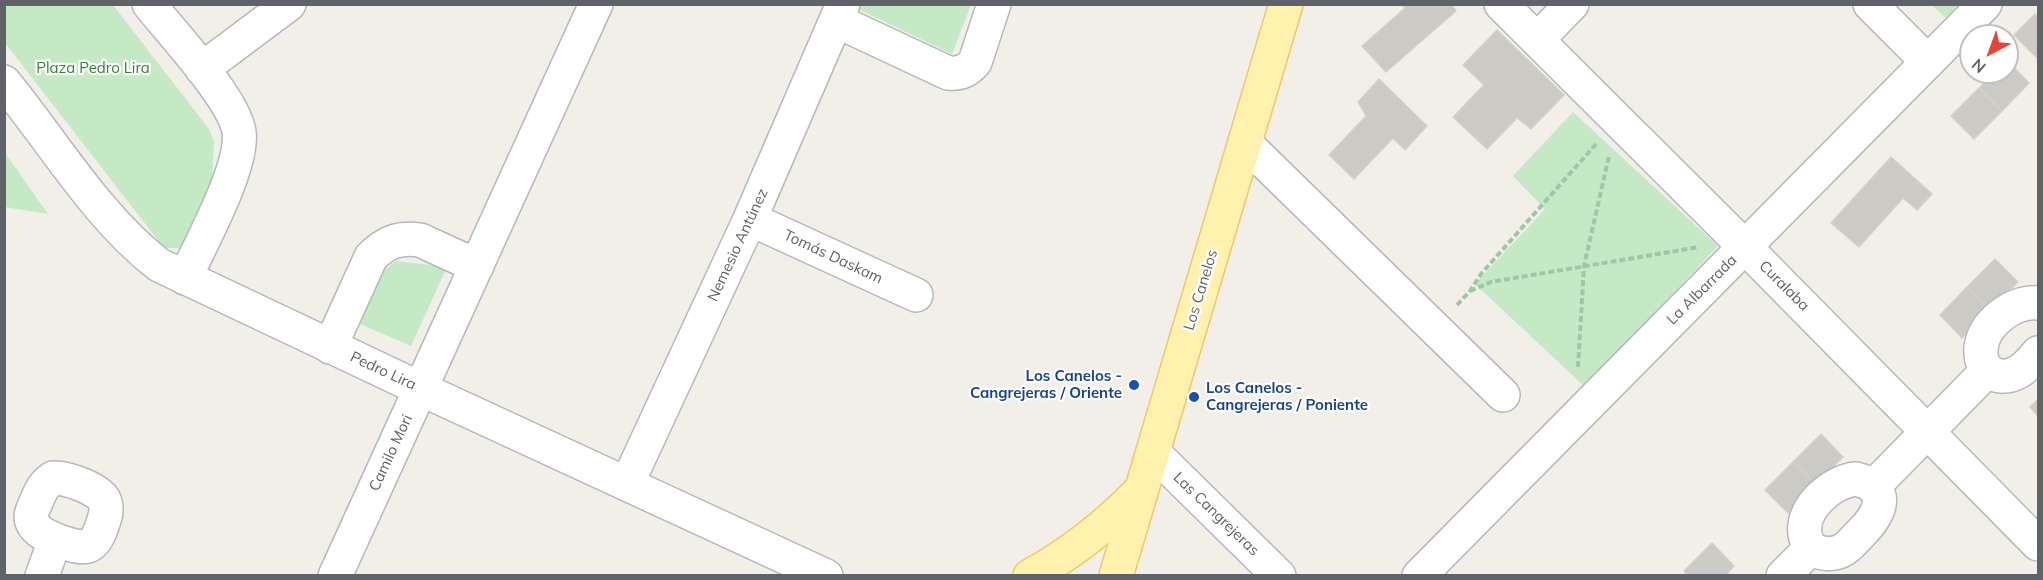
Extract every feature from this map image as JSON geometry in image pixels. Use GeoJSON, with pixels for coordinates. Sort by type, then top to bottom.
{"type":"FeatureCollection","features":[{"type":"Feature","properties":{"kind":"main road","name":"Los Canelos"},"geometry":{"type":"LineString","coordinates":[[1116,576],[1286,4]]}},
{"type":"Feature","properties":{"kind":"main road"},"geometry":{"type":"LineString","coordinates":[[1030,576],[1086,541],[1116,516],[1142,488]]}},
{"type":"Feature","properties":{"kind":"street"},"geometry":{"type":"LineString","coordinates":[[149,4],[202,69],[236,118],[239,132],[239,148],[223,196],[185,278]]}},
{"type":"Feature","properties":{"kind":"street"},"geometry":{"type":"LineString","coordinates":[[202,69],[289,4]]}},
{"type":"Feature","properties":{"kind":"street","name":"Camilo Mori"},"geometry":{"type":"LineString","coordinates":[[335,576],[597,4]]}},
{"type":"Feature","properties":{"kind":"street"},"geometry":{"type":"LineString","coordinates":[[840,13],[948,73],[956,74],[969,69],[975,62],[994,4]]}},
{"type":"Feature","properties":{"kind":"street","name":"Curalaba"},"geometry":{"type":"LineString","coordinates":[[1501,4],[2038,544]]}},
{"type":"Feature","properties":{"kind":"street"},"geometry":{"type":"LineString","coordinates":[[1537,40],[1572,4]]}},
{"type":"Feature","properties":{"kind":"street"},"geometry":{"type":"LineString","coordinates":[[1870,4],[1928,62]]}},
{"type":"Feature","properties":{"kind":"street","name":"La Albarrada"},"geometry":{"type":"LineString","coordinates":[[1419,576],[1985,4]]}},
{"type":"Feature","properties":{"kind":"street","name":"Nemesio Antúnez"},"geometry":{"type":"LineString","coordinates":[[627,484],[750,219],[840,13]]}},
{"type":"Feature","properties":{"kind":"street","name":"Pedro Lira"},"geometry":{"type":"LineString","coordinates":[[4,82],[113,223],[137,248],[159,265],[826,576]]}},
{"type":"Feature","properties":{"kind":"street"},"geometry":{"type":"LineString","coordinates":[[1245,142],[1503,395]]}},
{"type":"Feature","properties":{"kind":"street","name":"Tomás Daskam"},"geometry":{"type":"LineString","coordinates":[[750,219],[916,295]]}},
{"type":"Feature","properties":{"kind":"street"},"geometry":{"type":"LineString","coordinates":[[330,346],[371,257],[390,242],[410,238],[420,240],[477,266]]}},
{"type":"Feature","properties":{"kind":"street"},"geometry":{"type":"LineString","coordinates":[[2038,303],[2030,302],[2007,310],[1989,329],[1983,339],[1981,350],[1982,361],[1987,371],[2005,376],[2020,371],[2038,353]]}},
{"type":"Feature","properties":{"kind":"street"},"geometry":{"type":"LineString","coordinates":[[1874,486],[1987,371]]}},
{"type":"Feature","properties":{"kind":"street","name":"Las Cangrejeras"},"geometry":{"type":"LineString","coordinates":[[1153,452],[1279,576]]}},
{"type":"Feature","properties":{"kind":"street"},"geometry":{"type":"LineString","coordinates":[[1856,479],[1874,486],[1880,501],[1874,521],[1840,551],[1830,554],[1811,548],[1804,527],[1807,516],[1828,492],[1846,480],[1856,479]]}},
{"type":"Feature","properties":{"kind":"street"},"geometry":{"type":"LineString","coordinates":[[42,576],[55,540]]}},
{"type":"Feature","properties":{"kind":"street"},"geometry":{"type":"LineString","coordinates":[[1783,576],[1811,548]]}},
{"type":"Feature","properties":{"kind":"path"},"geometry":{"type":"LineString","coordinates":[[1576,417],[1584,266],[1617,120]]}},
{"type":"Feature","properties":{"kind":"path"},"geometry":{"type":"LineString","coordinates":[[1435,328],[1470,291],[1481,274],[1617,120]]}},
{"type":"Feature","properties":{"kind":"path"},"geometry":{"type":"LineString","coordinates":[[1470,291],[1491,282],[1699,247],[1745,247]]}},
{"type":"Feature","properties":{"kind":"green space"},"geometry":{"type":"Polygon","coordinates":[[[860,4],[971,5],[952,54],[858,9],[860,4]]]}},
{"type":"Feature","properties":{"kind":"green space","name":"Plaza Pedro Lira"},"geometry":{"type":"Polygon","coordinates":[[[5,5],[113,5],[209,129],[214,142],[212,179],[184,248],[164,248],[5,43],[5,5]]]}},
{"type":"Feature","properties":{"kind":"green space"},"geometry":{"type":"Polygon","coordinates":[[[1932,5],[1958,5],[1946,18],[1932,5]]]}},
{"type":"Feature","properties":{"kind":"green space"},"geometry":{"type":"Polygon","coordinates":[[[1573,112],[1718,246],[1585,387],[1475,284],[1545,209],[1513,176],[1573,112]]]}},
{"type":"Feature","properties":{"kind":"green space"},"geometry":{"type":"Polygon","coordinates":[[[5,153],[48,214],[5,207],[5,153]]]}},
{"type":"Feature","properties":{"kind":"green space"},"geometry":{"type":"Polygon","coordinates":[[[396,261],[447,267],[411,346],[360,324],[381,273],[396,261]]]}},
{"type":"Feature","properties":{"kind":"building"},"geometry":{"type":"Polygon","coordinates":[[[1402,4],[1451,4],[1456,11],[1386,72],[1362,46],[1405,8],[1402,4]]]}},
{"type":"Feature","properties":{"kind":"building"},"geometry":{"type":"Polygon","coordinates":[[[2035,14],[2038,18],[2038,59],[2019,40],[2019,30],[2035,14]]]}},
{"type":"Feature","properties":{"kind":"building"},"geometry":{"type":"Polygon","coordinates":[[[1497,30],[1564,95],[1531,129],[1517,118],[1487,149],[1453,117],[1484,85],[1463,65],[1497,30]]]}},
{"type":"Feature","properties":{"kind":"building"},"geometry":{"type":"Polygon","coordinates":[[[2019,73],[2029,83],[2002,111],[1979,88],[1983,84],[2019,84],[2019,73]]]}},
{"type":"Feature","properties":{"kind":"building"},"geometry":{"type":"Polygon","coordinates":[[[1379,79],[1427,126],[1405,150],[1393,138],[1354,179],[1329,155],[1366,116],[1358,102],[1379,79]]]}},
{"type":"Feature","properties":{"kind":"building"},"geometry":{"type":"Polygon","coordinates":[[[1979,88],[2002,111],[1974,139],[1951,116],[1979,88]]]}},
{"type":"Feature","properties":{"kind":"building"},"geometry":{"type":"Polygon","coordinates":[[[1891,157],[1932,194],[1917,210],[1903,198],[1859,247],[1831,223],[1891,157]]]}},
{"type":"Feature","properties":{"kind":"building"},"geometry":{"type":"Polygon","coordinates":[[[1995,259],[2018,282],[1990,310],[1967,287],[1995,259]]]}},
{"type":"Feature","properties":{"kind":"building"},"geometry":{"type":"Polygon","coordinates":[[[1967,287],[1990,310],[1962,338],[1940,315],[1967,287]]]}},
{"type":"Feature","properties":{"kind":"building"},"geometry":{"type":"Polygon","coordinates":[[[2038,399],[2038,416],[2030,407],[2038,399]]]}},
{"type":"Feature","properties":{"kind":"building"},"geometry":{"type":"Polygon","coordinates":[[[1821,434],[1843,457],[1816,484],[1793,462],[1821,434]]]}},
{"type":"Feature","properties":{"kind":"building"},"geometry":{"type":"Polygon","coordinates":[[[1793,462],[1816,484],[1788,513],[1765,490],[1793,462]]]}},
{"type":"Feature","properties":{"kind":"building"},"geometry":{"type":"Polygon","coordinates":[[[1712,543],[1734,566],[1725,576],[1688,576],[1684,571],[1712,543]]]}},
{"type":"Feature","properties":{"kind":"place","name":"Los Canelos - Cangrejeras / Oriente"},"geometry":{"type":"Point","coordinates":[1134,385]}},
{"type":"Feature","properties":{"kind":"place","name":"Los Canelos - Cangrejeras / Poniente"},"geometry":{"type":"Point","coordinates":[1194,397]}}]}
